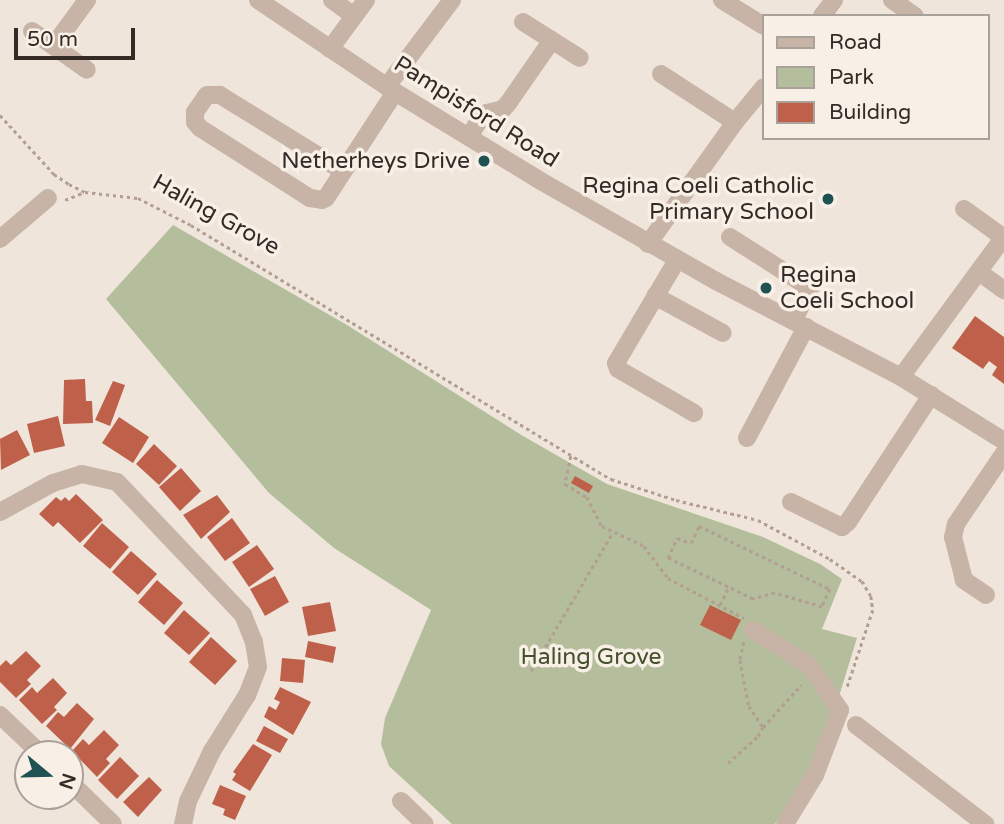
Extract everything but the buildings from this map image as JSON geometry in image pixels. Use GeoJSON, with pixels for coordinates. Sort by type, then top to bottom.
{"type":"FeatureCollection","features":[{"type":"Feature","properties":{"kind":"street"},"geometry":{"type":"LineString","coordinates":[[54,45],[87,0]]}},
{"type":"Feature","properties":{"kind":"street","name":"Pampisford Road"},"geometry":{"type":"LineString","coordinates":[[258,0],[391,89],[648,244],[901,377],[1004,441]]}},
{"type":"Feature","properties":{"kind":"street"},"geometry":{"type":"LineString","coordinates":[[332,0],[354,16]]}},
{"type":"Feature","properties":{"kind":"street"},"geometry":{"type":"LineString","coordinates":[[330,50],[366,0]]}},
{"type":"Feature","properties":{"kind":"street"},"geometry":{"type":"LineString","coordinates":[[343,171],[223,96],[210,93],[200,103],[194,119],[200,128],[310,198],[326,198],[343,171],[391,89],[452,0]]}},
{"type":"Feature","properties":{"kind":"street"},"geometry":{"type":"LineString","coordinates":[[722,0],[762,25]]}},
{"type":"Feature","properties":{"kind":"street"},"geometry":{"type":"LineString","coordinates":[[892,0],[912,14]]}},
{"type":"Feature","properties":{"kind":"street"},"geometry":{"type":"LineString","coordinates":[[523,22],[580,58]]}},
{"type":"Feature","properties":{"kind":"street"},"geometry":{"type":"LineString","coordinates":[[32,31],[88,70]]}},
{"type":"Feature","properties":{"kind":"street"},"geometry":{"type":"LineString","coordinates":[[469,137],[480,119],[487,113],[503,109],[509,102],[552,40]]}},
{"type":"Feature","properties":{"kind":"street"},"geometry":{"type":"LineString","coordinates":[[661,74],[735,122]]}},
{"type":"Feature","properties":{"kind":"street"},"geometry":{"type":"LineString","coordinates":[[648,244],[735,122],[762,90]]}},
{"type":"Feature","properties":{"kind":"street"},"geometry":{"type":"LineString","coordinates":[[0,239],[48,198]]}},
{"type":"Feature","properties":{"kind":"street"},"geometry":{"type":"LineString","coordinates":[[901,377],[1004,237],[964,209]]}},
{"type":"Feature","properties":{"kind":"street"},"geometry":{"type":"LineString","coordinates":[[730,237],[810,288],[800,324],[747,438]]}},
{"type":"Feature","properties":{"kind":"street"},"geometry":{"type":"LineString","coordinates":[[677,260],[616,363],[618,369],[694,413]]}},
{"type":"Feature","properties":{"kind":"street"},"geometry":{"type":"LineString","coordinates":[[979,272],[1004,290]]}},
{"type":"Feature","properties":{"kind":"street"},"geometry":{"type":"LineString","coordinates":[[655,296],[723,333]]}},
{"type":"Feature","properties":{"kind":"street"},"geometry":{"type":"LineString","coordinates":[[791,502],[842,527],[848,522],[931,395]]}},
{"type":"Feature","properties":{"kind":"street"},"geometry":{"type":"LineString","coordinates":[[986,595],[964,580],[953,537],[956,524],[1004,453]]}},
{"type":"Feature","properties":{"kind":"street"},"geometry":{"type":"LineString","coordinates":[[0,512],[53,483],[82,474],[117,482],[243,615],[254,642],[258,667],[247,695],[212,751],[188,801],[183,824]]}},
{"type":"Feature","properties":{"kind":"street"},"geometry":{"type":"LineString","coordinates":[[753,630],[808,665],[840,710],[815,775],[785,824]]}},
{"type":"Feature","properties":{"kind":"street"},"geometry":{"type":"LineString","coordinates":[[0,715],[26,740]]}},
{"type":"Feature","properties":{"kind":"street"},"geometry":{"type":"LineString","coordinates":[[856,725],[985,824]]}},
{"type":"Feature","properties":{"kind":"street"},"geometry":{"type":"LineString","coordinates":[[84,796],[113,824]]}},
{"type":"Feature","properties":{"kind":"street"},"geometry":{"type":"LineString","coordinates":[[401,800],[425,824]]}},
{"type":"Feature","properties":{"kind":"path"},"geometry":{"type":"LineString","coordinates":[[0,116],[54,174],[85,192]]}},
{"type":"Feature","properties":{"kind":"path"},"geometry":{"type":"LineString","coordinates":[[48,198],[64,200],[85,192]]}},
{"type":"Feature","properties":{"kind":"path","name":"Haling Grove"},"geometry":{"type":"LineString","coordinates":[[85,192],[138,198],[191,225],[611,479],[676,500],[758,520],[807,545],[862,581],[871,596],[873,610],[840,710]]}},
{"type":"Feature","properties":{"kind":"path"},"geometry":{"type":"LineString","coordinates":[[571,456],[565,484],[587,497],[602,526],[644,546],[668,578],[750,621],[753,630],[743,643],[740,660],[749,706],[763,727]]}},
{"type":"Feature","properties":{"kind":"path"},"geometry":{"type":"LineString","coordinates":[[699,526],[831,589],[822,607],[775,593],[752,600],[728,587],[668,558],[677,538],[691,543],[699,526]]}},
{"type":"Feature","properties":{"kind":"path"},"geometry":{"type":"LineString","coordinates":[[531,671],[613,532]]}},
{"type":"Feature","properties":{"kind":"path"},"geometry":{"type":"LineString","coordinates":[[720,605],[728,587]]}},
{"type":"Feature","properties":{"kind":"path"},"geometry":{"type":"LineString","coordinates":[[728,763],[758,736],[763,727],[799,690],[808,665]]}},
{"type":"Feature","properties":{"kind":"green space","name":"Haling Grove"},"geometry":{"type":"Polygon","coordinates":[[[173,225],[347,325],[523,436],[607,484],[763,537],[820,564],[842,579],[822,629],[857,638],[832,719],[810,773],[775,824],[452,824],[389,766],[381,744],[385,718],[431,610],[334,548],[269,493],[106,299],[173,225]]]}},
{"type":"Feature","properties":{"kind":"place","name":"Netherheys Drive"},"geometry":{"type":"Point","coordinates":[484,161]}},
{"type":"Feature","properties":{"kind":"place","name":"Regina Coeli Catholic Primary School"},"geometry":{"type":"Point","coordinates":[828,199]}},
{"type":"Feature","properties":{"kind":"place","name":"Regina Coeli School"},"geometry":{"type":"Point","coordinates":[766,288]}}]}
